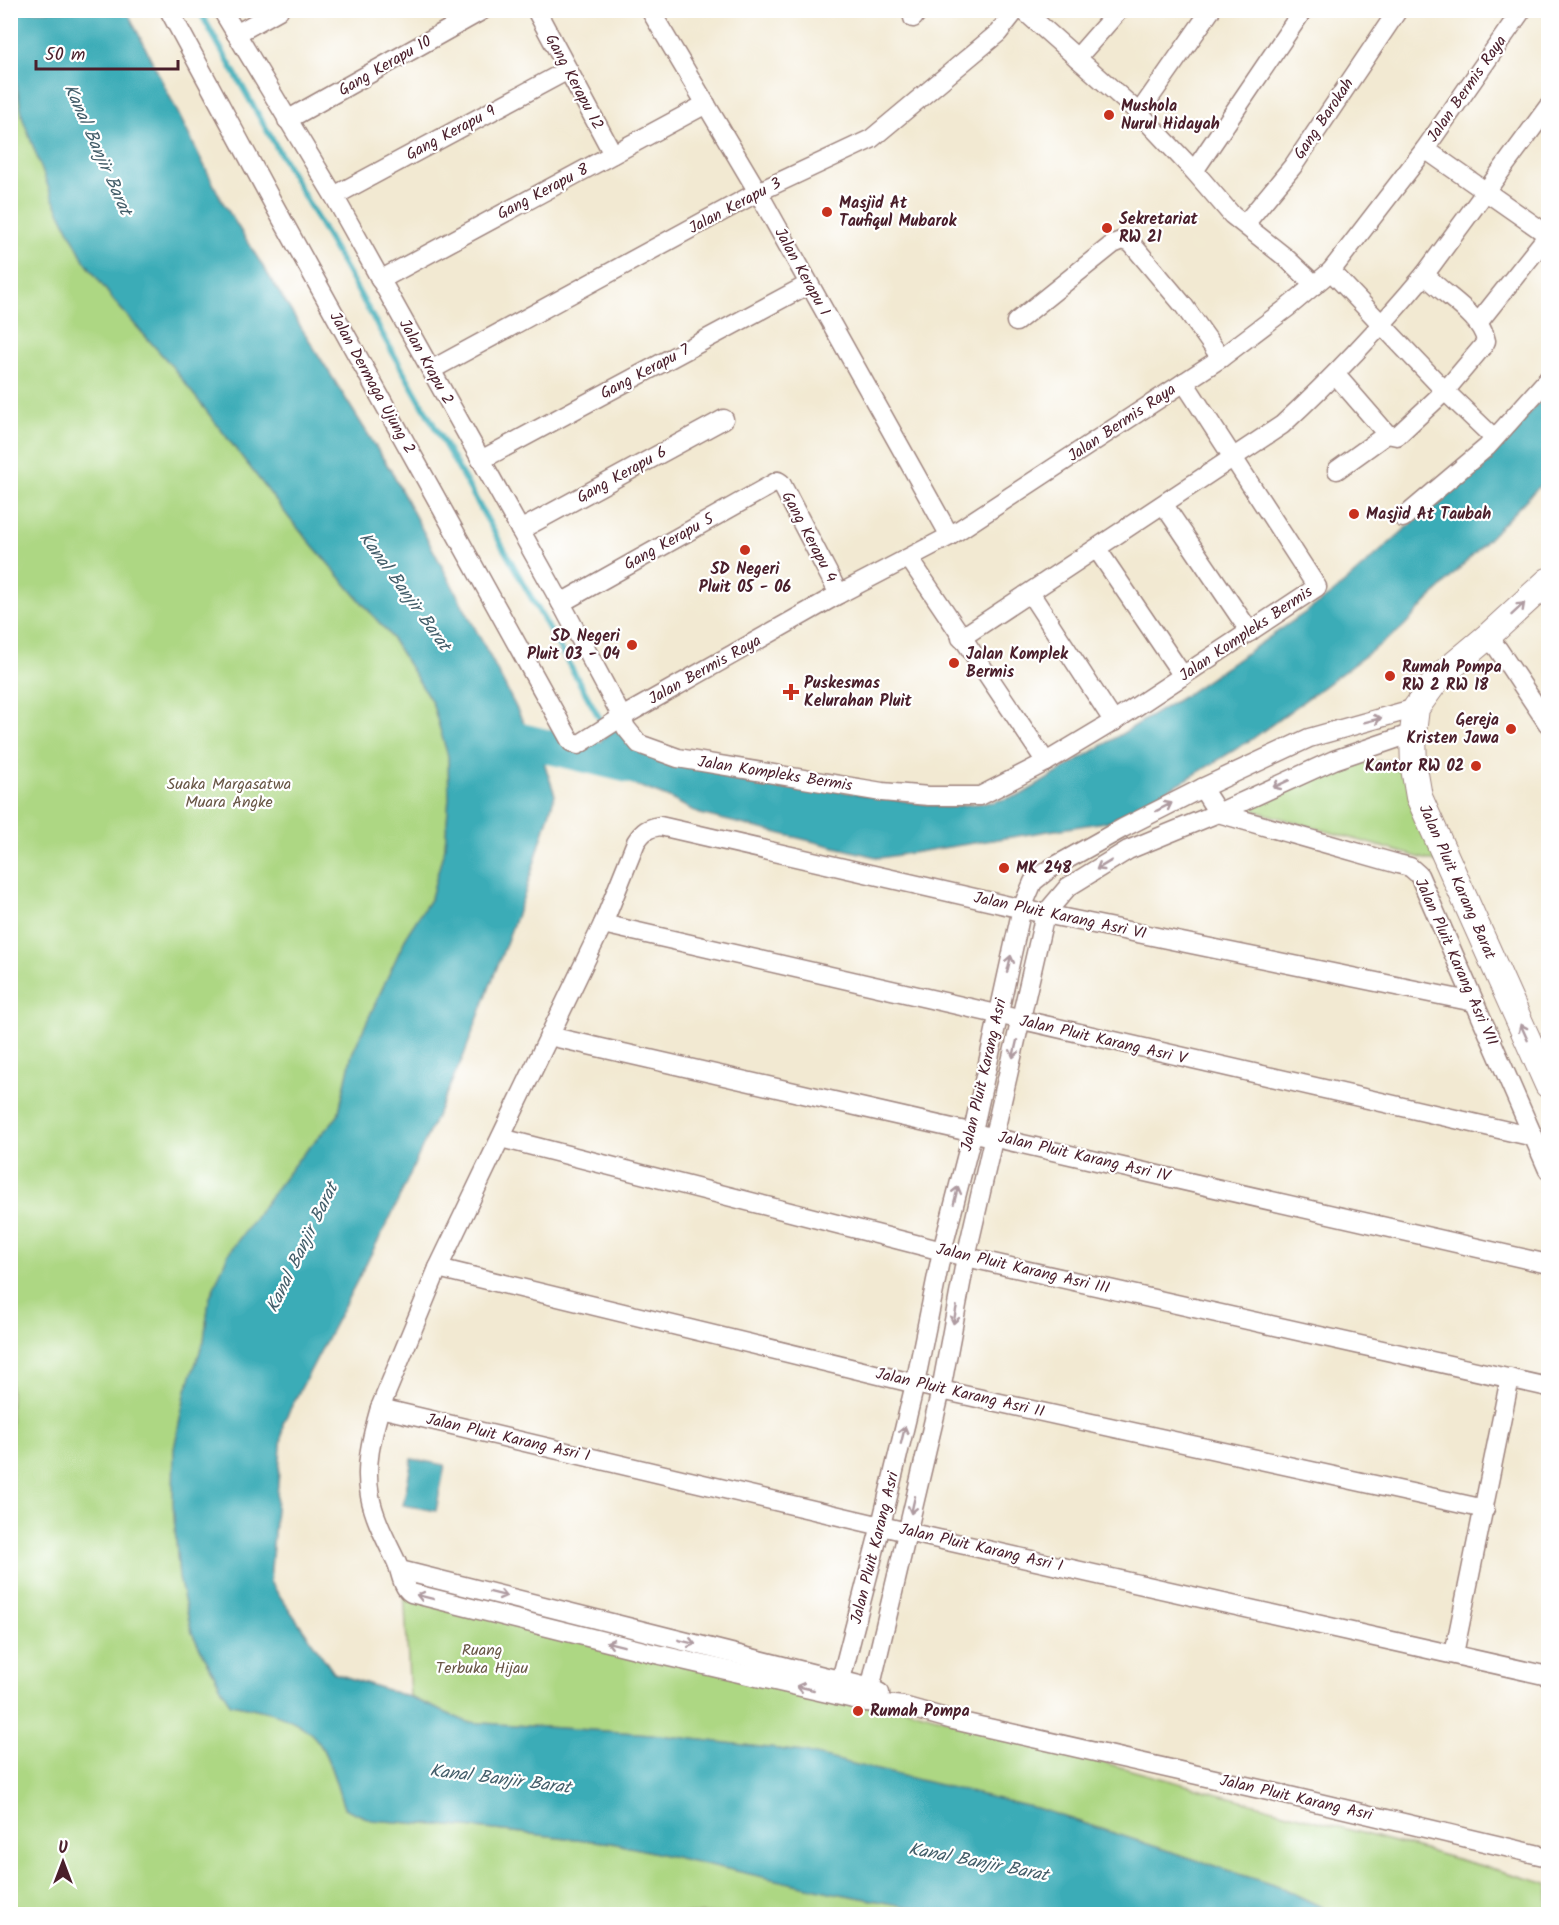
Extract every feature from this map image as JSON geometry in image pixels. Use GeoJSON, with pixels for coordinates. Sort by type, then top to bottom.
{"type":"FeatureCollection","features":[{"type":"Feature","properties":{"kind":"street","name":"Jalan Dermaga Ujung 2"},"geometry":{"type":"LineString","coordinates":[[169,10],[274,205],[571,741],[578,745],[582,741]]}},
{"type":"Feature","properties":{"kind":"street","name":"Jalan Krapu 2"},"geometry":{"type":"LineString","coordinates":[[222,10],[334,196],[561,603],[617,720]]}},
{"type":"Feature","properties":{"kind":"street"},"geometry":{"type":"LineString","coordinates":[[236,34],[279,10]]}},
{"type":"Feature","properties":{"kind":"street","name":"Gang Kerapu 10"},"geometry":{"type":"LineString","coordinates":[[287,120],[483,10]]}},
{"type":"Feature","properties":{"kind":"street","name":"Gang Kerapu 12"},"geometry":{"type":"LineString","coordinates":[[536,10],[613,154]]}},
{"type":"Feature","properties":{"kind":"street","name":"Jalan Kerapu I"},"geometry":{"type":"LineString","coordinates":[[651,10],[758,192],[950,537]]}},
{"type":"Feature","properties":{"kind":"street","name":"Jalan Kerapu 3"},"geometry":{"type":"LineString","coordinates":[[431,370],[758,192],[871,139],[998,33],[1016,10]]}},
{"type":"Feature","properties":{"kind":"street"},"geometry":{"type":"LineString","coordinates":[[1023,10],[1139,113],[1232,215],[1285,257],[1315,285]]}},
{"type":"Feature","properties":{"kind":"street"},"geometry":{"type":"LineString","coordinates":[[1077,58],[1119,10]]}},
{"type":"Feature","properties":{"kind":"street"},"geometry":{"type":"LineString","coordinates":[[1139,113],[1211,10]]}},
{"type":"Feature","properties":{"kind":"street"},"geometry":{"type":"LineString","coordinates":[[1194,171],[1303,10]]}},
{"type":"Feature","properties":{"kind":"street","name":"Gang Barokah"},"geometry":{"type":"LineString","coordinates":[[1245,224],[1293,166],[1398,10]]}},
{"type":"Feature","properties":{"kind":"street","name":"Jalan Bermis Raya"},"geometry":{"type":"LineString","coordinates":[[582,741],[839,594],[950,537],[1221,358],[1315,285],[1331,271],[1425,149],[1522,10]]}},
{"type":"Feature","properties":{"kind":"street","name":"Gang Kerapu 9"},"geometry":{"type":"LineString","coordinates":[[334,196],[568,70]]}},
{"type":"Feature","properties":{"kind":"street","name":"Gang Kerapu 8"},"geometry":{"type":"LineString","coordinates":[[380,280],[706,104]]}},
{"type":"Feature","properties":{"kind":"street"},"geometry":{"type":"LineString","coordinates":[[961,638],[1282,425],[1383,324],[1425,274],[1548,107]]}},
{"type":"Feature","properties":{"kind":"street"},"geometry":{"type":"LineString","coordinates":[[1425,149],[1548,235],[1478,323]]}},
{"type":"Feature","properties":{"kind":"street"},"geometry":{"type":"LineString","coordinates":[[1016,322],[1113,244],[1123,240],[1131,243],[1221,358]]}},
{"type":"Feature","properties":{"kind":"street"},"geometry":{"type":"LineString","coordinates":[[1331,271],[1445,391],[1494,438]]}},
{"type":"Feature","properties":{"kind":"street"},"geometry":{"type":"LineString","coordinates":[[1335,374],[1387,434],[1397,436],[1445,391],[1486,341],[1478,323],[1425,274]]}},
{"type":"Feature","properties":{"kind":"street","name":"Gang Kerapu 7"},"geometry":{"type":"LineString","coordinates":[[481,460],[808,284]]}},
{"type":"Feature","properties":{"kind":"street"},"geometry":{"type":"LineString","coordinates":[[1403,518],[1487,447],[1548,379]]}},
{"type":"Feature","properties":{"kind":"street"},"geometry":{"type":"LineString","coordinates":[[1184,382],[1233,459]]}},
{"type":"Feature","properties":{"kind":"street","name":"Gang Kerapu 6"},"geometry":{"type":"LineString","coordinates":[[520,530],[724,419]]}},
{"type":"Feature","properties":{"kind":"street"},"geometry":{"type":"LineString","coordinates":[[1336,470],[1387,434]]}},
{"type":"Feature","properties":{"kind":"street","name":"Jalan Kompleks Bermis"},"geometry":{"type":"LineString","coordinates":[[617,720],[639,744],[678,758],[882,792],[929,796],[980,796],[1046,762],[1114,722],[1317,587],[1233,459]]}},
{"type":"Feature","properties":{"kind":"street","name":"Gang Kerapu 4"},"geometry":{"type":"LineString","coordinates":[[778,481],[839,594]]}},
{"type":"Feature","properties":{"kind":"street","name":"Gang Kerapu 5"},"geometry":{"type":"LineString","coordinates":[[561,603],[778,481]]}},
{"type":"Feature","properties":{"kind":"street"},"geometry":{"type":"LineString","coordinates":[[1164,504],[1250,632]]}},
{"type":"Feature","properties":{"kind":"street"},"geometry":{"type":"LineString","coordinates":[[1097,549],[1183,676]]}},
{"type":"Feature","properties":{"kind":"street"},"geometry":{"type":"LineString","coordinates":[[909,558],[1046,762]]}},
{"type":"Feature","properties":{"kind":"street","name":"Jalan Pluit Karang Barat"},"geometry":{"type":"LineString","coordinates":[[1548,581],[1438,678],[1416,708],[1413,733],[1414,768],[1419,797],[1548,1085]]}},
{"type":"Feature","properties":{"kind":"street"},"geometry":{"type":"LineString","coordinates":[[1030,593],[1114,722]]}},
{"type":"Feature","properties":{"kind":"street"},"geometry":{"type":"LineString","coordinates":[[1487,637],[1498,649],[1548,724]]}},
{"type":"Feature","properties":{"kind":"street","name":"Jalan Pluit Karang Asri"},"geometry":{"type":"LineString","coordinates":[[839,1688],[915,1383],[942,1251],[973,1131],[1022,908],[1034,882],[1048,870],[1123,828],[1309,738],[1416,708]]}},
{"type":"Feature","properties":{"kind":"street","name":"Jalan Pluit Karang Asri"},"geometry":{"type":"LineString","coordinates":[[869,1695],[941,1390],[966,1257],[1046,914],[1068,887],[1128,850],[1218,813],[1317,766],[1413,733]]}},
{"type":"Feature","properties":{"kind":"street"},"geometry":{"type":"LineString","coordinates":[[1202,788],[1218,813]]}},
{"type":"Feature","properties":{"kind":"street","name":"Jalan Pluit Karang Asri VII"},"geometry":{"type":"LineString","coordinates":[[1218,813],[1410,867],[1419,875],[1548,1170]]}},
{"type":"Feature","properties":{"kind":"street","name":"Jalan Pluit Karang Asri VI"},"geometry":{"type":"LineString","coordinates":[[603,924],[636,842],[648,828],[660,826],[1046,914],[1474,1002]]}},
{"type":"Feature","properties":{"kind":"street"},"geometry":{"type":"LineString","coordinates":[[400,1570],[381,1528],[370,1496],[367,1472],[380,1408],[438,1268],[603,924]]}},
{"type":"Feature","properties":{"kind":"street","name":"Jalan Pluit Karang Asri V"},"geometry":{"type":"LineString","coordinates":[[603,924],[1533,1137]]}},
{"type":"Feature","properties":{"kind":"street","name":"Jalan Pluit Karang Asri IV"},"geometry":{"type":"LineString","coordinates":[[549,1036],[1548,1264]]}},
{"type":"Feature","properties":{"kind":"street","name":"Jalan Pluit Karang Asri III"},"geometry":{"type":"LineString","coordinates":[[501,1138],[966,1257],[1548,1387]]}},
{"type":"Feature","properties":{"kind":"street","name":"Jalan Pluit Karang Asri II"},"geometry":{"type":"LineString","coordinates":[[438,1268],[941,1390],[1485,1509]]}},
{"type":"Feature","properties":{"kind":"street"},"geometry":{"type":"LineString","coordinates":[[1454,1654],[1510,1377]]}},
{"type":"Feature","properties":{"kind":"street","name":"Jalan Pluit Karang Asri I"},"geometry":{"type":"LineString","coordinates":[[380,1408],[907,1532],[1548,1676]]}},
{"type":"Feature","properties":{"kind":"street","name":"Jalan Pluit Karang Asri"},"geometry":{"type":"LineString","coordinates":[[839,1688],[656,1654],[411,1593],[404,1584],[400,1570],[869,1695],[953,1720],[1548,1857]]}},
{"type":"Feature","properties":{"kind":"street"},"geometry":{"type":"LineString","coordinates":[[456,1604],[460,1585]]}},
{"type":"Feature","properties":{"kind":"green space","name":"Suaka Margasatwa Muara Angke"},"geometry":{"type":"Polygon","coordinates":[[[10,55],[23,119],[52,197],[84,260],[114,301],[171,365],[290,519],[389,634],[432,702],[448,756],[449,798],[445,846],[431,898],[408,933],[352,1054],[338,1116],[297,1161],[228,1254],[209,1300],[204,1341],[186,1390],[174,1449],[173,1503],[179,1578],[192,1633],[230,1704],[268,1712],[304,1727],[325,1753],[344,1808],[371,1820],[477,1828],[612,1843],[830,1892],[947,1914],[11,1914],[10,55]]]}},
{"type":"Feature","properties":{"kind":"green space"},"geometry":{"type":"Polygon","coordinates":[[[1357,761],[1413,761],[1439,863],[1231,804],[1239,804],[1357,761]]]}},
{"type":"Feature","properties":{"kind":"green space","name":"Ruang Terbuka Hijau"},"geometry":{"type":"Polygon","coordinates":[[[403,1571],[1548,1884],[1548,1914],[1336,1914],[1282,1888],[1043,1810],[803,1752],[651,1734],[467,1722],[410,1697],[403,1571]]]}},
{"type":"Feature","properties":{"kind":"water","name":"Kanal Banjir Barat"},"geometry":{"type":"Polygon","coordinates":[[[10,11],[127,11],[222,201],[391,471],[492,660],[545,765],[555,795],[525,893],[464,1055],[392,1214],[283,1423],[270,1582],[334,1673],[409,1697],[467,1722],[651,1734],[803,1752],[1043,1810],[1282,1888],[1336,1914],[947,1914],[830,1892],[612,1843],[477,1828],[371,1820],[344,1808],[325,1753],[304,1727],[268,1712],[230,1704],[192,1633],[179,1578],[173,1503],[174,1449],[186,1390],[204,1341],[209,1300],[228,1254],[297,1161],[338,1116],[352,1054],[408,933],[431,898],[445,846],[449,798],[448,756],[432,702],[389,634],[290,519],[171,365],[114,301],[84,260],[52,197],[23,119],[11,55],[10,11]]]}},
{"type":"Feature","properties":{"kind":"water"},"geometry":{"type":"Polygon","coordinates":[[[1548,393],[1548,477],[1400,630],[1251,740],[1111,821],[880,858],[700,814],[667,797],[605,773],[601,740],[621,724],[635,745],[825,789],[946,807],[993,802],[1021,795],[1184,696],[1332,594],[1491,453],[1548,393]]]}},
{"type":"Feature","properties":{"kind":"water"},"geometry":{"type":"Polygon","coordinates":[[[412,1459],[445,1465],[436,1511],[403,1505],[412,1459]]]}},
{"type":"Feature","properties":{"kind":"waterway"},"geometry":{"type":"LineString","coordinates":[[199,10],[604,726]]}},
{"type":"Feature","properties":{"kind":"waterway"},"geometry":{"type":"LineString","coordinates":[[488,732],[649,771]]}},
{"type":"Feature","properties":{"kind":"place","name":"Mushola Nurul Hidayah"},"geometry":{"type":"Point","coordinates":[1109,115]}},
{"type":"Feature","properties":{"kind":"place","name":"Masjid At Taufiqul Mubarok"},"geometry":{"type":"Point","coordinates":[827,212]}},
{"type":"Feature","properties":{"kind":"place","name":"Sekretariat RW 21"},"geometry":{"type":"Point","coordinates":[1107,228]}},
{"type":"Feature","properties":{"kind":"place","name":"Masjid At Taubah"},"geometry":{"type":"Point","coordinates":[1354,514]}},
{"type":"Feature","properties":{"kind":"place","name":"SD Negeri Pluit 05 - 06"},"geometry":{"type":"Point","coordinates":[745,550]}},
{"type":"Feature","properties":{"kind":"place","name":"SD Negeri Pluit 03 - 04"},"geometry":{"type":"Point","coordinates":[632,645]}},
{"type":"Feature","properties":{"kind":"place","name":"Jalan Komplek Bermis"},"geometry":{"type":"Point","coordinates":[954,663]}},
{"type":"Feature","properties":{"kind":"place","name":"Rumah Pompa RW 2 RW 18"},"geometry":{"type":"Point","coordinates":[1390,676]}},
{"type":"Feature","properties":{"kind":"place","name":"Puskesmas Kelurahan Pluit"},"geometry":{"type":"Point","coordinates":[791,692]}},
{"type":"Feature","properties":{"kind":"place","name":"Gereja Kristen Jawa"},"geometry":{"type":"Point","coordinates":[1511,729]}},
{"type":"Feature","properties":{"kind":"place","name":"Kantor RW 02"},"geometry":{"type":"Point","coordinates":[1476,766]}},
{"type":"Feature","properties":{"kind":"place","name":"MK 248"},"geometry":{"type":"Point","coordinates":[1004,868]}},
{"type":"Feature","properties":{"kind":"place","name":"Rumah Pompa"},"geometry":{"type":"Point","coordinates":[858,1711]}}]}
